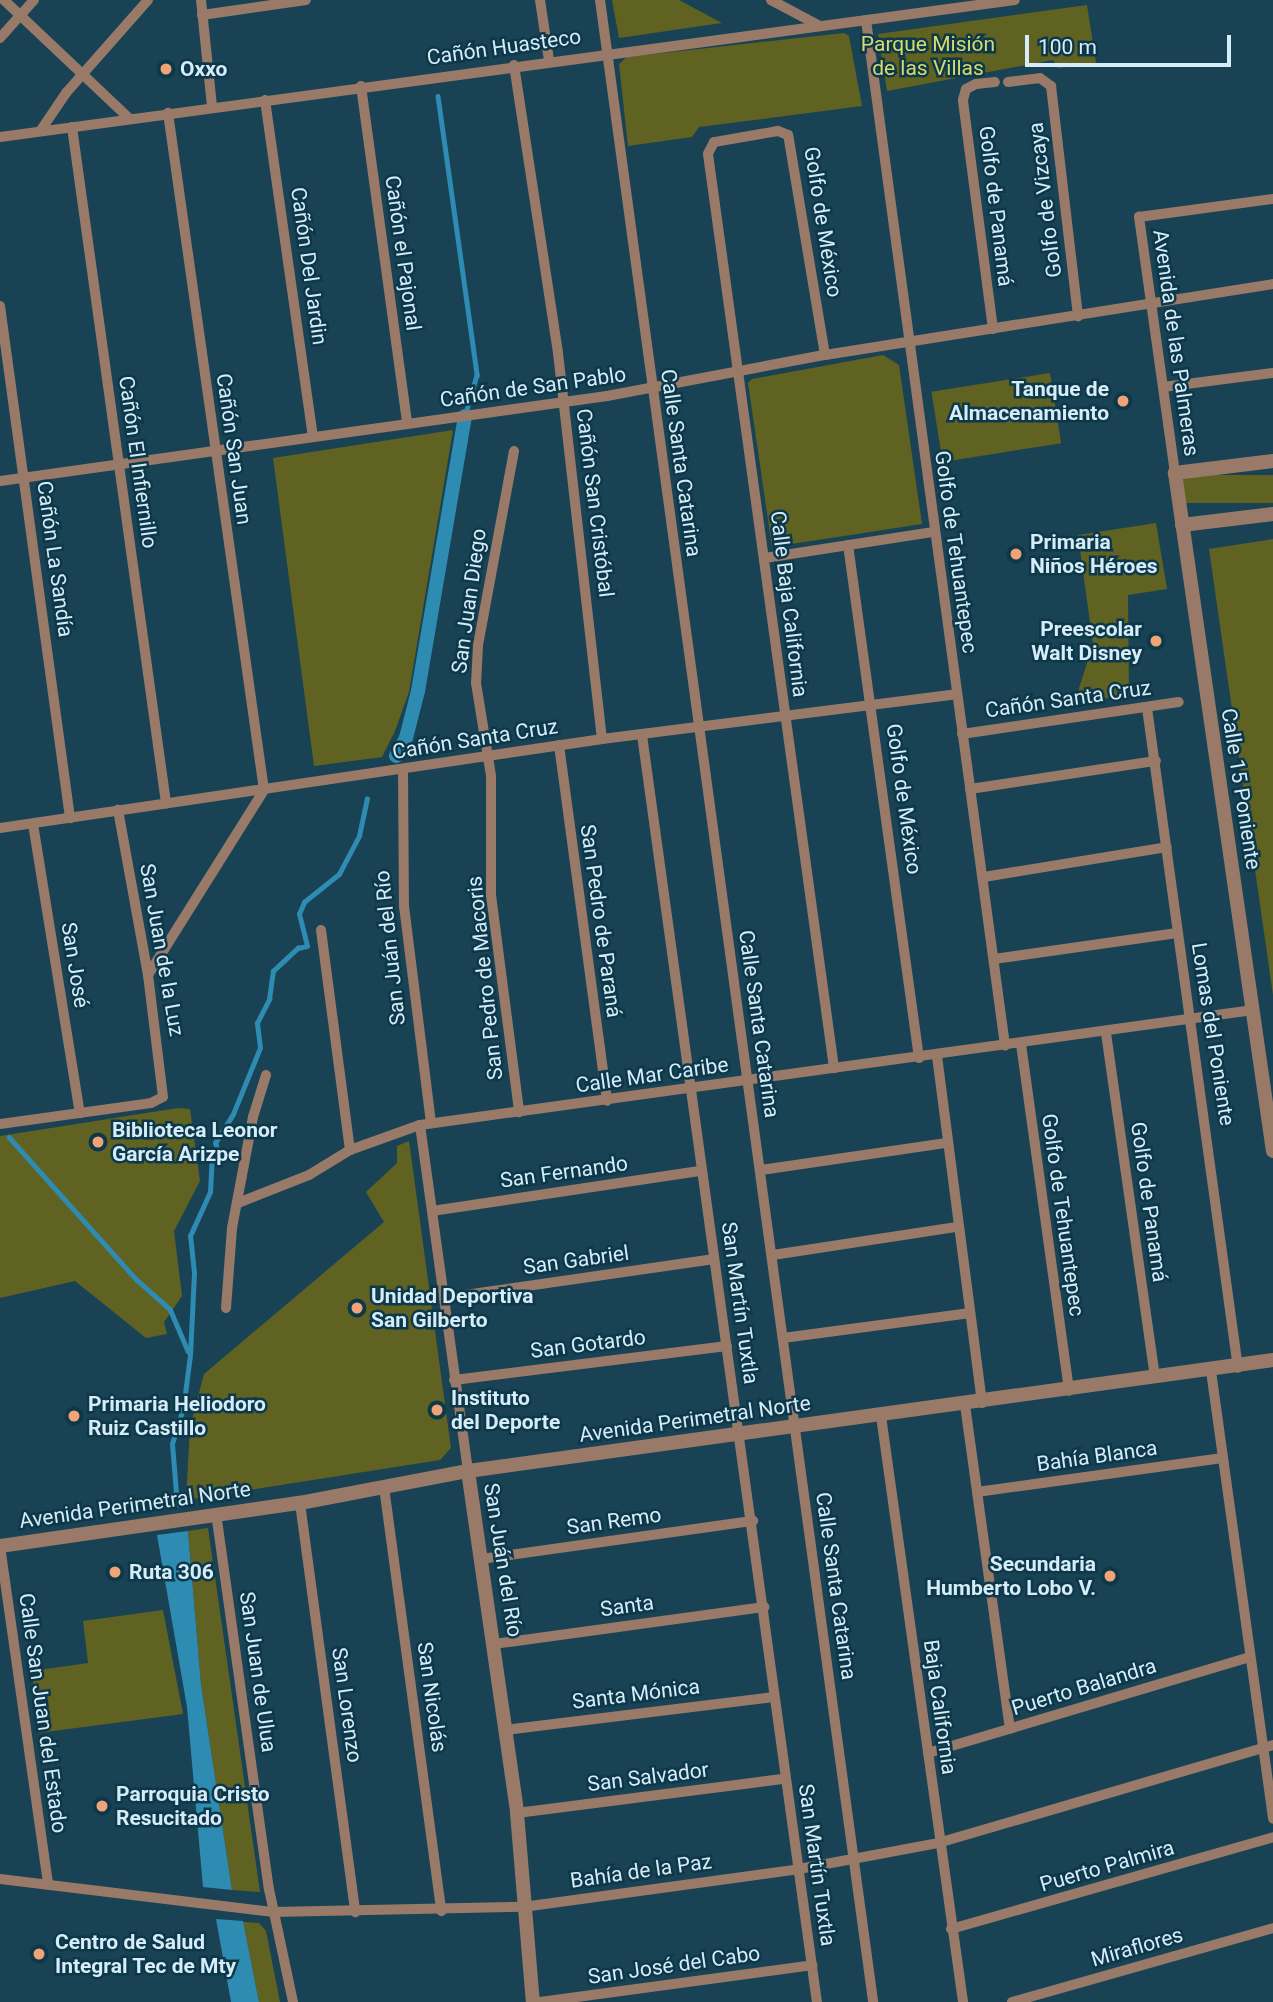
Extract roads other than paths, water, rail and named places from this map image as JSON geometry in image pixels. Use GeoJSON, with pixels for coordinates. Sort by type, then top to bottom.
{"type":"FeatureCollection","features":[{"type":"Feature","properties":{"kind":"street"},"geometry":{"type":"LineString","coordinates":[[4,0],[130,119]]}},
{"type":"Feature","properties":{"kind":"street"},"geometry":{"type":"LineString","coordinates":[[0,37],[34,0]]}},
{"type":"Feature","properties":{"kind":"street"},"geometry":{"type":"LineString","coordinates":[[41,130],[84,73],[148,0]]}},
{"type":"Feature","properties":{"kind":"street"},"geometry":{"type":"LineString","coordinates":[[201,0],[212,107]]}},
{"type":"Feature","properties":{"kind":"street"},"geometry":{"type":"LineString","coordinates":[[202,15],[306,0]]}},
{"type":"Feature","properties":{"kind":"street"},"geometry":{"type":"LineString","coordinates":[[540,0],[550,60]]}},
{"type":"Feature","properties":{"kind":"street","name":"Calle Santa Catarina"},"geometry":{"type":"LineString","coordinates":[[600,0],[873,2002]]}},
{"type":"Feature","properties":{"kind":"street"},"geometry":{"type":"LineString","coordinates":[[771,0],[818,25]]}},
{"type":"Feature","properties":{"kind":"street","name":"Cañón Huasteco"},"geometry":{"type":"LineString","coordinates":[[0,137],[607,52],[866,20],[959,4],[1015,0]]}},
{"type":"Feature","properties":{"kind":"street","name":"Golfo de Tehuantepec"},"geometry":{"type":"LineString","coordinates":[[866,20],[911,341],[932,532],[984,877],[1005,1046]]}},
{"type":"Feature","properties":{"kind":"street","name":"Cañón San Cristóbal"},"geometry":{"type":"LineString","coordinates":[[514,65],[587,576],[602,739]]}},
{"type":"Feature","properties":{"kind":"street","name":"Golfo de Vizcaya"},"geometry":{"type":"LineString","coordinates":[[1008,82],[1048,80],[1078,316]]}},
{"type":"Feature","properties":{"kind":"street","name":"Golfo de Panamá"},"geometry":{"type":"LineString","coordinates":[[993,329],[963,100],[966,89],[995,82]]}},
{"type":"Feature","properties":{"kind":"street","name":"Cañón el Pajonal"},"geometry":{"type":"LineString","coordinates":[[361,86],[407,424]]}},
{"type":"Feature","properties":{"kind":"street","name":"Cañón Del Jardin"},"geometry":{"type":"LineString","coordinates":[[265,100],[313,437]]}},
{"type":"Feature","properties":{"kind":"street","name":"Cañón San Juan"},"geometry":{"type":"LineString","coordinates":[[168,113],[214,453],[264,790]]}},
{"type":"Feature","properties":{"kind":"street","name":"Cañón El Infiernillo"},"geometry":{"type":"LineString","coordinates":[[72,127],[166,803]]}},
{"type":"Feature","properties":{"kind":"street","name":"Golfo de México"},"geometry":{"type":"LineString","coordinates":[[710,146],[719,139],[778,131],[788,135],[825,355]]}},
{"type":"Feature","properties":{"kind":"street","name":"Calle Baja California"},"geometry":{"type":"LineString","coordinates":[[710,146],[737,371],[834,1068]]}},
{"type":"Feature","properties":{"kind":"street","name":"Avenida de las Palmeras"},"geometry":{"type":"LineString","coordinates":[[1175,474],[1139,217],[1273,199]]}},
{"type":"Feature","properties":{"kind":"street","name":"Cañón de San Pablo"},"geometry":{"type":"LineString","coordinates":[[0,481],[214,453],[651,388],[825,355],[1273,284]]}},
{"type":"Feature","properties":{"kind":"street","name":"Cañón La Sandía"},"geometry":{"type":"LineString","coordinates":[[0,306],[70,818]]}},
{"type":"Feature","properties":{"kind":"street"},"geometry":{"type":"LineString","coordinates":[[1163,387],[1273,373]]}},
{"type":"Feature","properties":{"kind":"street","name":"San Juan Diego"},"geometry":{"type":"LineString","coordinates":[[485,757],[477,664],[514,451]]}},
{"type":"Feature","properties":{"kind":"street"},"geometry":{"type":"LineString","coordinates":[[1175,474],[1273,461]]}},
{"type":"Feature","properties":{"kind":"street","name":"Calle 15 Poniente"},"geometry":{"type":"LineString","coordinates":[[1175,474],[1273,1151]]}},
{"type":"Feature","properties":{"kind":"street"},"geometry":{"type":"LineString","coordinates":[[1182,525],[1273,514]]}},
{"type":"Feature","properties":{"kind":"street"},"geometry":{"type":"LineString","coordinates":[[765,558],[932,532]]}},
{"type":"Feature","properties":{"kind":"street","name":"Golfo de México"},"geometry":{"type":"LineString","coordinates":[[848,545],[919,1058]]}},
{"type":"Feature","properties":{"kind":"street","name":"Cañón Santa Cruz"},"geometry":{"type":"LineString","coordinates":[[0,828],[559,745],[956,694]]}},
{"type":"Feature","properties":{"kind":"street","name":"Cañón Santa Cruz"},"geometry":{"type":"LineString","coordinates":[[962,734],[1179,702]]}},
{"type":"Feature","properties":{"kind":"street","name":"Lomas del Poniente"},"geometry":{"type":"LineString","coordinates":[[1147,708],[1177,933],[1193,1020],[1238,1368]]}},
{"type":"Feature","properties":{"kind":"street","name":"San Martín Tuxtla"},"geometry":{"type":"LineString","coordinates":[[642,735],[701,1171],[753,1521],[772,1697],[817,2002]]}},
{"type":"Feature","properties":{"kind":"street","name":"San Pedro de Paraná"},"geometry":{"type":"LineString","coordinates":[[559,745],[607,1101]]}},
{"type":"Feature","properties":{"kind":"street","name":"San Pedro de Macoris"},"geometry":{"type":"LineString","coordinates":[[485,757],[491,776],[491,895],[519,1112]]}},
{"type":"Feature","properties":{"kind":"street"},"geometry":{"type":"LineString","coordinates":[[970,789],[1156,761]]}},
{"type":"Feature","properties":{"kind":"street","name":"San Juán del Río"},"geometry":{"type":"LineString","coordinates":[[403,769],[404,906],[432,1211],[517,1813],[533,2002]]}},
{"type":"Feature","properties":{"kind":"street"},"geometry":{"type":"LineString","coordinates":[[148,975],[264,790]]}},
{"type":"Feature","properties":{"kind":"street","name":"San Juan de la Luz"},"geometry":{"type":"LineString","coordinates":[[80,1114],[163,1097],[148,975],[118,810]]}},
{"type":"Feature","properties":{"kind":"street","name":"San José"},"geometry":{"type":"LineString","coordinates":[[33,824],[80,1114]]}},
{"type":"Feature","properties":{"kind":"street"},"geometry":{"type":"LineString","coordinates":[[984,877],[1167,846]]}},
{"type":"Feature","properties":{"kind":"street"},"geometry":{"type":"LineString","coordinates":[[321,930],[350,1150]]}},
{"type":"Feature","properties":{"kind":"street"},"geometry":{"type":"LineString","coordinates":[[994,959],[1177,933]]}},
{"type":"Feature","properties":{"kind":"street","name":"Calle Mar Caribe"},"geometry":{"type":"LineString","coordinates":[[238,1203],[309,1175],[350,1150],[426,1124],[937,1056],[1253,1010]]}},
{"type":"Feature","properties":{"kind":"street","name":"Golfo de Panamá"},"geometry":{"type":"LineString","coordinates":[[1106,1032],[1155,1377]]}},
{"type":"Feature","properties":{"kind":"street","name":"Golfo de Tehuantepec"},"geometry":{"type":"LineString","coordinates":[[1021,1044],[1069,1391]]}},
{"type":"Feature","properties":{"kind":"street"},"geometry":{"type":"LineString","coordinates":[[937,1056],[945,1143],[982,1403]]}},
{"type":"Feature","properties":{"kind":"street"},"geometry":{"type":"LineString","coordinates":[[226,1308],[238,1203],[253,1117],[266,1074]]}},
{"type":"Feature","properties":{"kind":"street"},"geometry":{"type":"LineString","coordinates":[[0,1124],[80,1114]]}},
{"type":"Feature","properties":{"kind":"street"},"geometry":{"type":"LineString","coordinates":[[761,1170],[945,1143]]}},
{"type":"Feature","properties":{"kind":"street","name":"San Fernando"},"geometry":{"type":"LineString","coordinates":[[432,1211],[701,1171]]}},
{"type":"Feature","properties":{"kind":"street"},"geometry":{"type":"LineString","coordinates":[[773,1255],[957,1227]]}},
{"type":"Feature","properties":{"kind":"street","name":"San Gabriel"},"geometry":{"type":"LineString","coordinates":[[444,1298],[714,1259]]}},
{"type":"Feature","properties":{"kind":"street"},"geometry":{"type":"LineString","coordinates":[[783,1338],[970,1313]]}},
{"type":"Feature","properties":{"kind":"street","name":"San Gotardo"},"geometry":{"type":"LineString","coordinates":[[454,1380],[727,1346]]}},
{"type":"Feature","properties":{"kind":"street","name":"Avenida Perimetral Norte"},"geometry":{"type":"LineString","coordinates":[[0,1546],[300,1503],[468,1471],[1238,1368],[1273,1360]]}},
{"type":"Feature","properties":{"kind":"street"},"geometry":{"type":"LineString","coordinates":[[1211,1371],[1250,1657],[1268,1747],[1273,1819]]}},
{"type":"Feature","properties":{"kind":"street"},"geometry":{"type":"LineString","coordinates":[[965,1405],[1010,1729]]}},
{"type":"Feature","properties":{"kind":"street","name":"Baja California"},"geometry":{"type":"LineString","coordinates":[[881,1416],[938,1843],[963,2002]]}},
{"type":"Feature","properties":{"kind":"street","name":"Bahía Blanca"},"geometry":{"type":"LineString","coordinates":[[977,1492],[1221,1458]]}},
{"type":"Feature","properties":{"kind":"street","name":"San Nicolás"},"geometry":{"type":"LineString","coordinates":[[384,1487],[441,1911]]}},
{"type":"Feature","properties":{"kind":"street","name":"San Lorenzo"},"geometry":{"type":"LineString","coordinates":[[300,1503],[355,1912]]}},
{"type":"Feature","properties":{"kind":"street","name":"San Juan de Ulua"},"geometry":{"type":"LineString","coordinates":[[216,1513],[274,1912],[293,2002]]}},
{"type":"Feature","properties":{"kind":"street","name":"San Remo"},"geometry":{"type":"LineString","coordinates":[[481,1559],[753,1521]]}},
{"type":"Feature","properties":{"kind":"street","name":"Calle San Juan del Estado"},"geometry":{"type":"LineString","coordinates":[[0,1546],[48,1885]]}},
{"type":"Feature","properties":{"kind":"street","name":"Santa"},"geometry":{"type":"LineString","coordinates":[[495,1644],[764,1607]]}},
{"type":"Feature","properties":{"kind":"street","name":"Puerto Balandra"},"geometry":{"type":"LineString","coordinates":[[928,1753],[1250,1657]]}},
{"type":"Feature","properties":{"kind":"street","name":"Santa Mónica"},"geometry":{"type":"LineString","coordinates":[[505,1730],[772,1697]]}},
{"type":"Feature","properties":{"kind":"street","name":"Bahía de la Paz"},"geometry":{"type":"LineString","coordinates":[[0,1880],[274,1912],[441,1911],[523,1907],[799,1869],[938,1843],[1268,1747]]}},
{"type":"Feature","properties":{"kind":"street","name":"San Salvador"},"geometry":{"type":"LineString","coordinates":[[517,1813],[784,1779]]}},
{"type":"Feature","properties":{"kind":"street","name":"Puerto Palmira"},"geometry":{"type":"LineString","coordinates":[[951,1929],[1273,1837]]}},
{"type":"Feature","properties":{"kind":"street","name":"Miraflores"},"geometry":{"type":"LineString","coordinates":[[1012,2002],[1273,1928]]}},
{"type":"Feature","properties":{"kind":"street","name":"San José del Cabo"},"geometry":{"type":"LineString","coordinates":[[540,2002],[812,1965]]}},
{"type":"Feature","properties":{"kind":"water"},"geometry":{"type":"Polygon","coordinates":[[[188,1531],[201,1684],[232,1890],[203,1887],[187,1707],[157,1535],[188,1531]]]}},
{"type":"Feature","properties":{"kind":"water"},"geometry":{"type":"Polygon","coordinates":[[[216,1919],[243,1921],[259,2002],[231,2002],[216,1919]]]}},
{"type":"Feature","properties":{"kind":"waterway"},"geometry":{"type":"LineString","coordinates":[[438,96],[477,375],[466,413]]}},
{"type":"Feature","properties":{"kind":"waterway"},"geometry":{"type":"LineString","coordinates":[[396,756],[406,738],[418,691],[465,416]]}},
{"type":"Feature","properties":{"kind":"waterway"},"geometry":{"type":"LineString","coordinates":[[177,1505],[172,1444],[183,1409],[190,1355],[194,1273],[190,1236],[210,1192],[212,1159],[218,1152],[215,1143],[233,1114],[260,1048],[257,1023],[269,999],[273,971],[298,948],[307,946],[299,914],[304,902],[339,874],[359,836],[367,799]]}},
{"type":"Feature","properties":{"kind":"waterway"},"geometry":{"type":"LineString","coordinates":[[9,1137],[136,1279],[170,1309],[188,1351]]}},
{"type":"Feature","properties":{"kind":"place","name":"Oxxo"},"geometry":{"type":"Point","coordinates":[166,69]}},
{"type":"Feature","properties":{"kind":"place","name":"Tanque de Almacenamiento"},"geometry":{"type":"Point","coordinates":[1123,401]}},
{"type":"Feature","properties":{"kind":"place","name":"Primaria Niños Héroes"},"geometry":{"type":"Point","coordinates":[1016,554]}},
{"type":"Feature","properties":{"kind":"place","name":"Preescolar Walt Disney"},"geometry":{"type":"Point","coordinates":[1156,641]}},
{"type":"Feature","properties":{"kind":"place","name":"Biblioteca Leonor García Arizpe"},"geometry":{"type":"Point","coordinates":[98,1142]}},
{"type":"Feature","properties":{"kind":"place","name":"Unidad Deportiva San Gilberto"},"geometry":{"type":"Point","coordinates":[357,1308]}},
{"type":"Feature","properties":{"kind":"place","name":"Instituto del Deporte"},"geometry":{"type":"Point","coordinates":[437,1410]}},
{"type":"Feature","properties":{"kind":"place","name":"Primaria Heliodoro Ruiz Castillo"},"geometry":{"type":"Point","coordinates":[74,1416]}},
{"type":"Feature","properties":{"kind":"place","name":"Ruta 306"},"geometry":{"type":"Point","coordinates":[115,1572]}},
{"type":"Feature","properties":{"kind":"place","name":"Secundaria Humberto Lobo V."},"geometry":{"type":"Point","coordinates":[1110,1576]}},
{"type":"Feature","properties":{"kind":"place","name":"Parroquia Cristo Resucitado"},"geometry":{"type":"Point","coordinates":[102,1806]}},
{"type":"Feature","properties":{"kind":"place","name":"Centro de Salud Integral Tec de Mty"},"geometry":{"type":"Point","coordinates":[39,1954]}},
{"type":"Feature","properties":{"kind":"park label","name":"Parque Misión de las Villas"},"geometry":{"type":"Point","coordinates":[928,56]}}]}
